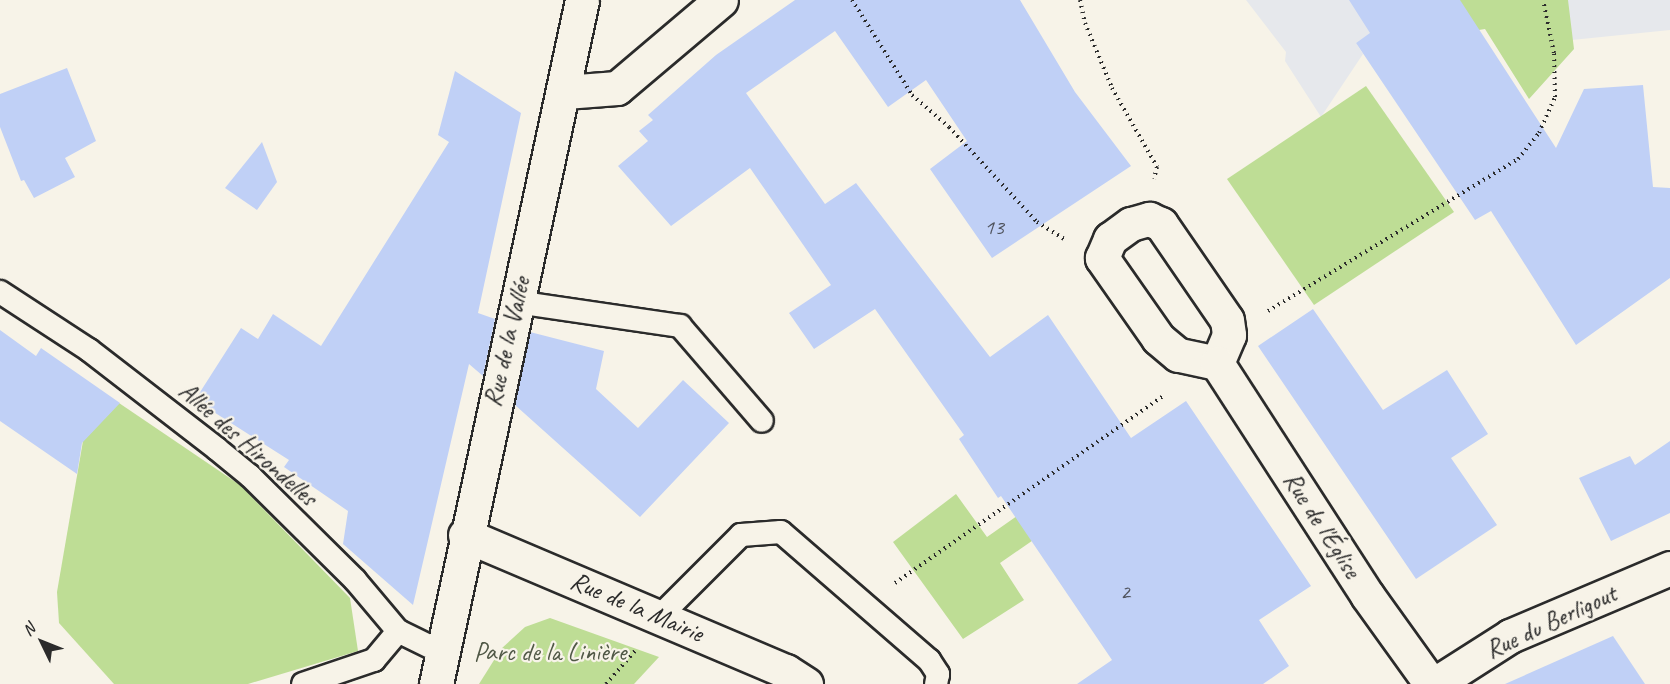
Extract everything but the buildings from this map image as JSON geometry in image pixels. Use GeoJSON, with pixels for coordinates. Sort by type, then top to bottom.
{"type":"FeatureCollection","features":[{"type":"Feature","properties":{"kind":"street","name":"Rue de la Vallée"},"geometry":{"type":"LineString","coordinates":[[436,684],[465,535],[565,92],[582,0]]}},
{"type":"Feature","properties":{"kind":"street"},"geometry":{"type":"LineString","coordinates":[[565,92],[617,88],[721,0]]}},
{"type":"Feature","properties":{"kind":"street","name":"Rue de l'Église"},"geometry":{"type":"LineString","coordinates":[[1102,258],[1104,246],[1131,224],[1149,219],[1161,224],[1227,320],[1214,353],[1366,595],[1431,684]]}},
{"type":"Feature","properties":{"kind":"street"},"geometry":{"type":"LineString","coordinates":[[1102,258],[1158,338],[1178,355],[1214,353]]}},
{"type":"Feature","properties":{"kind":"street","name":"Rue de la Mairie"},"geometry":{"type":"LineString","coordinates":[[465,535],[786,671],[806,684]]}},
{"type":"Feature","properties":{"kind":"street","name":"Rue du Berligout"},"geometry":{"type":"LineString","coordinates":[[1436,684],[1510,636],[1670,568]]}},
{"type":"Feature","properties":{"kind":"lane","name":"Allée des Hirondelles"},"geometry":{"type":"LineString","coordinates":[[0,292],[89,350],[250,476],[355,580],[398,632],[443,653]]}},
{"type":"Feature","properties":{"kind":"lane"},"geometry":{"type":"LineString","coordinates":[[516,302],[681,326],[762,421]]}},
{"type":"Feature","properties":{"kind":"lane"},"geometry":{"type":"LineString","coordinates":[[659,617],[741,535],[766,531],[781,532],[863,606],[929,660],[938,674],[936,684]]}},
{"type":"Feature","properties":{"kind":"lane"},"geometry":{"type":"LineString","coordinates":[[303,684],[374,660],[398,632]]}},
{"type":"Feature","properties":{"kind":"path"},"geometry":{"type":"LineString","coordinates":[[852,0],[912,95],[949,127],[1037,222],[1102,258]]}},
{"type":"Feature","properties":{"kind":"path"},"geometry":{"type":"LineString","coordinates":[[1080,0],[1085,23],[1112,88],[1157,167],[1154,178]]}},
{"type":"Feature","properties":{"kind":"path"},"geometry":{"type":"LineString","coordinates":[[863,606],[1190,377],[1214,353],[1518,159],[1539,133],[1555,97],[1554,53],[1543,0]]}},
{"type":"Feature","properties":{"kind":"shaded area"},"geometry":{"type":"Polygon","coordinates":[[[1246,0],[1422,0],[1356,43],[1363,54],[1321,117],[1285,61],[1286,52],[1246,0]]]}},
{"type":"Feature","properties":{"kind":"shaded area"},"geometry":{"type":"Polygon","coordinates":[[[1559,0],[1670,0],[1670,30],[1562,41],[1559,0]]]}},
{"type":"Feature","properties":{"kind":"green space"},"geometry":{"type":"Polygon","coordinates":[[[1442,0],[1568,0],[1574,49],[1529,99],[1485,29],[1460,33],[1442,0]]]}},
{"type":"Feature","properties":{"kind":"green space"},"geometry":{"type":"Polygon","coordinates":[[[1366,86],[1454,212],[1314,305],[1227,179],[1366,86]]]}},
{"type":"Feature","properties":{"kind":"green space"},"geometry":{"type":"Polygon","coordinates":[[[119,403],[240,485],[350,598],[358,651],[248,684],[114,684],[59,623],[57,592],[83,441],[119,403]]]}},
{"type":"Feature","properties":{"kind":"green space"},"geometry":{"type":"Polygon","coordinates":[[[1119,444],[1137,468],[1000,563],[1024,600],[963,639],[893,542],[956,494],[987,537],[1119,444]]]}},
{"type":"Feature","properties":{"kind":"green space","name":"Parc de la Linière"},"geometry":{"type":"Polygon","coordinates":[[[550,618],[659,657],[634,684],[479,684],[501,649],[525,627],[550,618]]]}}]}
